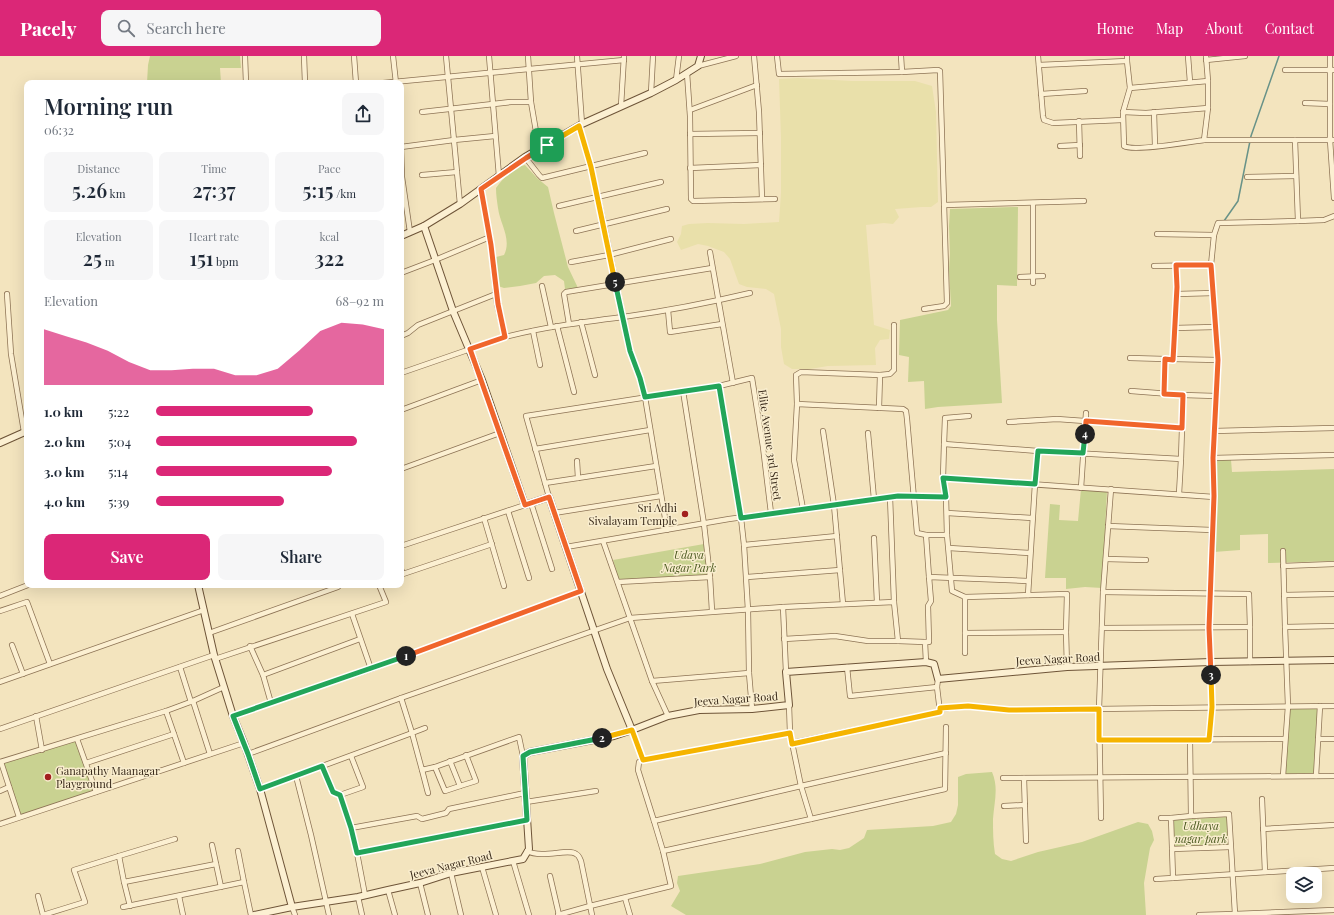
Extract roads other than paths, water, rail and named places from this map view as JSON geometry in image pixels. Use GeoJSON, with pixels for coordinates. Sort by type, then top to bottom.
{"type":"FeatureCollection","features":[{"type":"Feature","properties":{"kind":"street"},"geometry":{"type":"LineString","coordinates":[[245,56],[246,80]]}},
{"type":"Feature","properties":{"kind":"street"},"geometry":{"type":"LineString","coordinates":[[304,56],[305,80]]}},
{"type":"Feature","properties":{"kind":"street"},"geometry":{"type":"LineString","coordinates":[[354,56],[356,80]]}},
{"type":"Feature","properties":{"kind":"street"},"geometry":{"type":"LineString","coordinates":[[393,56],[395,80]]}},
{"type":"Feature","properties":{"kind":"street"},"geometry":{"type":"LineString","coordinates":[[446,56],[460,204]]}},
{"type":"Feature","properties":{"kind":"street"},"geometry":{"type":"LineString","coordinates":[[489,56],[499,176]]}},
{"type":"Feature","properties":{"kind":"street"},"geometry":{"type":"LineString","coordinates":[[528,56],[531,102],[539,149]]}},
{"type":"Feature","properties":{"kind":"street"},"geometry":{"type":"LineString","coordinates":[[577,56],[581,125],[598,196],[630,351],[645,397],[667,530]]}},
{"type":"Feature","properties":{"kind":"street"},"geometry":{"type":"LineString","coordinates":[[651,93],[653,56]]}},
{"type":"Feature","properties":{"kind":"street"},"geometry":{"type":"LineString","coordinates":[[676,80],[679,56]]}},
{"type":"Feature","properties":{"kind":"street"},"geometry":{"type":"LineString","coordinates":[[698,66],[701,56]]}},
{"type":"Feature","properties":{"kind":"street"},"geometry":{"type":"LineString","coordinates":[[404,235],[424,226],[460,204],[539,149],[581,125],[651,93],[698,66],[736,56]]}},
{"type":"Feature","properties":{"kind":"street"},"geometry":{"type":"LineString","coordinates":[[754,56],[758,85],[762,199]]}},
{"type":"Feature","properties":{"kind":"street"},"geometry":{"type":"LineString","coordinates":[[776,56],[779,74],[940,71],[947,303],[944,306],[924,309]]}},
{"type":"Feature","properties":{"kind":"street"},"geometry":{"type":"LineString","coordinates":[[901,56],[902,72]]}},
{"type":"Feature","properties":{"kind":"street"},"geometry":{"type":"LineString","coordinates":[[1038,56],[1044,120],[1053,123],[1122,120]]}},
{"type":"Feature","properties":{"kind":"street"},"geometry":{"type":"LineString","coordinates":[[1188,56],[1190,82]]}},
{"type":"Feature","properties":{"kind":"street"},"geometry":{"type":"LineString","coordinates":[[1204,140],[1208,108],[1206,58],[1245,56]]}},
{"type":"Feature","properties":{"kind":"street"},"geometry":{"type":"LineString","coordinates":[[1330,56],[1332,70],[1331,102],[1334,198]]}},
{"type":"Feature","properties":{"kind":"street"},"geometry":{"type":"LineString","coordinates":[[404,81],[624,58],[621,106]]}},
{"type":"Feature","properties":{"kind":"street"},"geometry":{"type":"LineString","coordinates":[[1039,65],[1127,58],[1130,88],[1122,120],[1124,146],[1127,148],[1204,140],[1332,140]]}},
{"type":"Feature","properties":{"kind":"street"},"geometry":{"type":"LineString","coordinates":[[1285,70],[1332,70]]}},
{"type":"Feature","properties":{"kind":"street"},"geometry":{"type":"LineString","coordinates":[[687,73],[690,110],[691,199],[693,201],[775,199]]}},
{"type":"Feature","properties":{"kind":"street"},"geometry":{"type":"LineString","coordinates":[[1130,88],[1208,80]]}},
{"type":"Feature","properties":{"kind":"street"},"geometry":{"type":"LineString","coordinates":[[690,110],[758,85]]}},
{"type":"Feature","properties":{"kind":"street"},"geometry":{"type":"LineString","coordinates":[[1041,94],[1085,91]]}},
{"type":"Feature","properties":{"kind":"street"},"geometry":{"type":"LineString","coordinates":[[422,112],[493,104],[531,102]]}},
{"type":"Feature","properties":{"kind":"street"},"geometry":{"type":"LineString","coordinates":[[1305,103],[1331,102]]}},
{"type":"Feature","properties":{"kind":"street"},"geometry":{"type":"LineString","coordinates":[[1123,112],[1154,112],[1208,108]]}},
{"type":"Feature","properties":{"kind":"street"},"geometry":{"type":"LineString","coordinates":[[1154,112],[1155,146]]}},
{"type":"Feature","properties":{"kind":"street"},"geometry":{"type":"LineString","coordinates":[[1080,121],[1080,156]]}},
{"type":"Feature","properties":{"kind":"street"},"geometry":{"type":"LineString","coordinates":[[690,134],[760,133]]}},
{"type":"Feature","properties":{"kind":"street"},"geometry":{"type":"LineString","coordinates":[[404,147],[495,136]]}},
{"type":"Feature","properties":{"kind":"street"},"geometry":{"type":"LineString","coordinates":[[1295,140],[1298,221]]}},
{"type":"Feature","properties":{"kind":"street"},"geometry":{"type":"LineString","coordinates":[[1060,146],[1080,145]]}},
{"type":"Feature","properties":{"kind":"street"},"geometry":{"type":"LineString","coordinates":[[526,158],[538,175],[542,178],[645,153]]}},
{"type":"Feature","properties":{"kind":"street"},"geometry":{"type":"LineString","coordinates":[[690,168],[761,165]]}},
{"type":"Feature","properties":{"kind":"street"},"geometry":{"type":"LineString","coordinates":[[422,175],[457,172]]}},
{"type":"Feature","properties":{"kind":"street"},"geometry":{"type":"LineString","coordinates":[[1247,177],[1296,176]]}},
{"type":"Feature","properties":{"kind":"street"},"geometry":{"type":"LineString","coordinates":[[559,206],[661,182]]}},
{"type":"Feature","properties":{"kind":"street"},"geometry":{"type":"LineString","coordinates":[[481,189],[490,237],[496,294],[505,337]]}},
{"type":"Feature","properties":{"kind":"street"},"geometry":{"type":"LineString","coordinates":[[404,191],[410,232]]}},
{"type":"Feature","properties":{"kind":"street"},"geometry":{"type":"LineString","coordinates":[[944,205],[1084,201]]}},
{"type":"Feature","properties":{"kind":"street"},"geometry":{"type":"LineString","coordinates":[[1033,202],[1034,283]]}},
{"type":"Feature","properties":{"kind":"street"},"geometry":{"type":"LineString","coordinates":[[576,231],[667,209]]}},
{"type":"Feature","properties":{"kind":"street"},"geometry":{"type":"LineString","coordinates":[[1209,740],[1212,707],[1209,628],[1214,496],[1213,458],[1218,360],[1211,265],[1214,235],[1218,223],[1324,220],[1334,216]]}},
{"type":"Feature","properties":{"kind":"street"},"geometry":{"type":"LineString","coordinates":[[424,226],[453,311],[482,380],[500,433],[552,569]]}},
{"type":"Feature","properties":{"kind":"street"},"geometry":{"type":"LineString","coordinates":[[1157,234],[1214,235]]}},
{"type":"Feature","properties":{"kind":"street"},"geometry":{"type":"LineString","coordinates":[[404,272],[490,237]]}},
{"type":"Feature","properties":{"kind":"street"},"geometry":{"type":"LineString","coordinates":[[571,262],[609,255],[671,239]]}},
{"type":"Feature","properties":{"kind":"street"},"geometry":{"type":"LineString","coordinates":[[643,760],[607,669],[554,513],[526,416],[733,383],[710,252]]}},
{"type":"Feature","properties":{"kind":"street"},"geometry":{"type":"LineString","coordinates":[[1173,360],[1177,294],[1176,265]]}},
{"type":"Feature","properties":{"kind":"street"},"geometry":{"type":"LineString","coordinates":[[1154,266],[1211,265]]}},
{"type":"Feature","properties":{"kind":"street"},"geometry":{"type":"LineString","coordinates":[[569,324],[564,294],[571,291],[616,283],[623,284],[712,268]]}},
{"type":"Feature","properties":{"kind":"street"},"geometry":{"type":"LineString","coordinates":[[1020,277],[1043,276]]}},
{"type":"Feature","properties":{"kind":"street"},"geometry":{"type":"LineString","coordinates":[[542,286],[551,327]]}},
{"type":"Feature","properties":{"kind":"street"},"geometry":{"type":"LineString","coordinates":[[404,372],[505,337],[581,322],[668,310],[718,301],[750,293]]}},
{"type":"Feature","properties":{"kind":"street"},"geometry":{"type":"LineString","coordinates":[[1177,294],[1214,293]]}},
{"type":"Feature","properties":{"kind":"street"},"geometry":{"type":"LineString","coordinates":[[7,294],[11,354],[24,426]]}},
{"type":"Feature","properties":{"kind":"street"},"geometry":{"type":"LineString","coordinates":[[404,334],[418,325],[496,294]]}},
{"type":"Feature","properties":{"kind":"street"},"geometry":{"type":"LineString","coordinates":[[668,310],[670,332],[699,329],[722,324]]}},
{"type":"Feature","properties":{"kind":"street"},"geometry":{"type":"LineString","coordinates":[[581,322],[595,375]]}},
{"type":"Feature","properties":{"kind":"street"},"geometry":{"type":"LineString","coordinates":[[803,509],[794,460],[797,404],[796,375],[801,372],[880,375],[890,374],[894,370],[894,325]]}},
{"type":"Feature","properties":{"kind":"street"},"geometry":{"type":"LineString","coordinates":[[557,326],[574,392]]}},
{"type":"Feature","properties":{"kind":"street"},"geometry":{"type":"LineString","coordinates":[[1174,328],[1215,327]]}},
{"type":"Feature","properties":{"kind":"street"},"geometry":{"type":"LineString","coordinates":[[533,331],[540,365]]}},
{"type":"Feature","properties":{"kind":"street"},"geometry":{"type":"LineString","coordinates":[[1130,358],[1218,360]]}},
{"type":"Feature","properties":{"kind":"street"},"geometry":{"type":"LineString","coordinates":[[1164,394],[1165,359]]}},
{"type":"Feature","properties":{"kind":"street"},"geometry":{"type":"LineString","coordinates":[[879,408],[880,375]]}},
{"type":"Feature","properties":{"kind":"street","name":"Elite Avenue 3rd Street"},"geometry":{"type":"LineString","coordinates":[[733,383],[752,378],[763,447],[771,513]]}},
{"type":"Feature","properties":{"kind":"street"},"geometry":{"type":"LineString","coordinates":[[404,409],[482,380]]}},
{"type":"Feature","properties":{"kind":"street"},"geometry":{"type":"LineString","coordinates":[[719,386],[741,518],[744,545],[747,577],[749,673],[752,709]]}},
{"type":"Feature","properties":{"kind":"street"},"geometry":{"type":"LineString","coordinates":[[683,391],[704,524],[712,611]]}},
{"type":"Feature","properties":{"kind":"street"},"geometry":{"type":"LineString","coordinates":[[1131,391],[1216,396]]}},
{"type":"Feature","properties":{"kind":"street"},"geometry":{"type":"LineString","coordinates":[[1179,494],[1183,395]]}},
{"type":"Feature","properties":{"kind":"street"},"geometry":{"type":"LineString","coordinates":[[797,404],[903,408],[906,411],[917,533],[926,535],[947,535]]}},
{"type":"Feature","properties":{"kind":"street"},"geometry":{"type":"LineString","coordinates":[[1081,488],[1086,413]]}},
{"type":"Feature","properties":{"kind":"street"},"geometry":{"type":"LineString","coordinates":[[969,416],[945,418],[943,478],[946,497],[947,535],[952,591],[965,597],[1067,594],[1067,667]]}},
{"type":"Feature","properties":{"kind":"street"},"geometry":{"type":"LineString","coordinates":[[1009,422],[1057,419],[1182,428]]}},
{"type":"Feature","properties":{"kind":"street"},"geometry":{"type":"LineString","coordinates":[[1214,431],[1334,428]]}},
{"type":"Feature","properties":{"kind":"street"},"geometry":{"type":"LineString","coordinates":[[535,449],[650,430]]}},
{"type":"Feature","properties":{"kind":"street"},"geometry":{"type":"LineString","coordinates":[[823,431],[834,505],[843,604]]}},
{"type":"Feature","properties":{"kind":"street"},"geometry":{"type":"LineString","coordinates":[[0,443],[24,432]]}},
{"type":"Feature","properties":{"kind":"street"},"geometry":{"type":"LineString","coordinates":[[404,468],[500,433]]}},
{"type":"Feature","properties":{"kind":"street"},"geometry":{"type":"LineString","coordinates":[[868,433],[874,499]]}},
{"type":"Feature","properties":{"kind":"street"},"geometry":{"type":"LineString","coordinates":[[944,444],[1181,459]]}},
{"type":"Feature","properties":{"kind":"street"},"geometry":{"type":"LineString","coordinates":[[1028,595],[1032,518],[1038,451]]}},
{"type":"Feature","properties":{"kind":"street"},"geometry":{"type":"LineString","coordinates":[[1213,458],[1334,455]]}},
{"type":"Feature","properties":{"kind":"street"},"geometry":{"type":"LineString","coordinates":[[577,461],[578,478]]}},
{"type":"Feature","properties":{"kind":"street"},"geometry":{"type":"LineString","coordinates":[[545,483],[656,466]]}},
{"type":"Feature","properties":{"kind":"street"},"geometry":{"type":"LineString","coordinates":[[943,478],[1214,496]]}},
{"type":"Feature","properties":{"kind":"street"},"geometry":{"type":"LineString","coordinates":[[1101,818],[1099,777],[1099,709],[1103,592],[1111,489]]}},
{"type":"Feature","properties":{"kind":"street"},"geometry":{"type":"LineString","coordinates":[[554,513],[661,496]]}},
{"type":"Feature","properties":{"kind":"street"},"geometry":{"type":"LineString","coordinates":[[566,547],[771,513],[874,499],[914,496],[946,497]]}},
{"type":"Feature","properties":{"kind":"street"},"geometry":{"type":"LineString","coordinates":[[404,545],[549,497]]}},
{"type":"Feature","properties":{"kind":"street"},"geometry":{"type":"LineString","coordinates":[[890,497],[894,602],[898,641]]}},
{"type":"Feature","properties":{"kind":"street"},"geometry":{"type":"LineString","coordinates":[[508,511],[529,578]]}},
{"type":"Feature","properties":{"kind":"street"},"geometry":{"type":"LineString","coordinates":[[947,513],[1032,518]]}},
{"type":"Feature","properties":{"kind":"street"},"geometry":{"type":"LineString","coordinates":[[484,518],[504,586]]}},
{"type":"Feature","properties":{"kind":"street"},"geometry":{"type":"LineString","coordinates":[[1108,526],[1212,530]]}},
{"type":"Feature","properties":{"kind":"street"},"geometry":{"type":"LineString","coordinates":[[784,639],[835,636],[868,641],[929,642],[928,606],[931,601],[926,535]]}},
{"type":"Feature","properties":{"kind":"street"},"geometry":{"type":"LineString","coordinates":[[744,545],[837,536]]}},
{"type":"Feature","properties":{"kind":"street"},"geometry":{"type":"LineString","coordinates":[[874,538],[877,602]]}},
{"type":"Feature","properties":{"kind":"street"},"geometry":{"type":"LineString","coordinates":[[603,541],[652,681],[668,716]]}},
{"type":"Feature","properties":{"kind":"street"},"geometry":{"type":"LineString","coordinates":[[404,574],[492,544]]}},
{"type":"Feature","properties":{"kind":"street"},"geometry":{"type":"LineString","coordinates":[[948,548],[1030,553]]}},
{"type":"Feature","properties":{"kind":"street"},"geometry":{"type":"LineString","coordinates":[[1283,551],[1285,661],[1288,706],[1283,776]]}},
{"type":"Feature","properties":{"kind":"street"},"geometry":{"type":"LineString","coordinates":[[1106,559],[1146,560]]}},
{"type":"Feature","properties":{"kind":"street"},"geometry":{"type":"LineString","coordinates":[[1283,566],[1334,564]]}},
{"type":"Feature","properties":{"kind":"street"},"geometry":{"type":"LineString","coordinates":[[747,577],[840,570]]}},
{"type":"Feature","properties":{"kind":"street"},"geometry":{"type":"LineString","coordinates":[[618,582],[710,577]]}},
{"type":"Feature","properties":{"kind":"street"},"geometry":{"type":"LineString","coordinates":[[929,577],[1028,581]]}},
{"type":"Feature","properties":{"kind":"street"},"geometry":{"type":"LineString","coordinates":[[1,594],[24,586]]}},
{"type":"Feature","properties":{"kind":"street"},"geometry":{"type":"LineString","coordinates":[[199,588],[214,657],[233,716],[260,789],[294,915]]}},
{"type":"Feature","properties":{"kind":"street"},"geometry":{"type":"LineString","coordinates":[[209,633],[335,588]]}},
{"type":"Feature","properties":{"kind":"street"},"geometry":{"type":"LineString","coordinates":[[0,729],[180,667],[352,614],[386,602],[380,588]]}},
{"type":"Feature","properties":{"kind":"street"},"geometry":{"type":"LineString","coordinates":[[233,716],[371,669],[581,591]]}},
{"type":"Feature","properties":{"kind":"street"},"geometry":{"type":"LineString","coordinates":[[1103,592],[1249,594],[1250,662]]}},
{"type":"Feature","properties":{"kind":"street"},"geometry":{"type":"LineString","coordinates":[[1284,595],[1334,594]]}},
{"type":"Feature","properties":{"kind":"street"},"geometry":{"type":"LineString","coordinates":[[965,597],[965,652]]}},
{"type":"Feature","properties":{"kind":"street"},"geometry":{"type":"LineString","coordinates":[[0,611],[27,602],[50,664]]}},
{"type":"Feature","properties":{"kind":"street"},"geometry":{"type":"LineString","coordinates":[[248,754],[401,698],[630,618],[712,611],[894,602]]}},
{"type":"Feature","properties":{"kind":"street"},"geometry":{"type":"LineString","coordinates":[[783,607],[786,672],[926,662],[934,664],[938,679],[937,687],[940,708],[940,712],[792,744]]}},
{"type":"Feature","properties":{"kind":"street"},"geometry":{"type":"LineString","coordinates":[[0,682],[204,610]]}},
{"type":"Feature","properties":{"kind":"street"},"geometry":{"type":"LineString","coordinates":[[352,614],[371,669]]}},
{"type":"Feature","properties":{"kind":"street"},"geometry":{"type":"LineString","coordinates":[[1285,627],[1334,626]]}},
{"type":"Feature","properties":{"kind":"street"},"geometry":{"type":"LineString","coordinates":[[1102,628],[1250,627]]}},
{"type":"Feature","properties":{"kind":"street"},"geometry":{"type":"LineString","coordinates":[[965,634],[1066,632]]}},
{"type":"Feature","properties":{"kind":"street"},"geometry":{"type":"LineString","coordinates":[[263,675],[360,639]]}},
{"type":"Feature","properties":{"kind":"street"},"geometry":{"type":"LineString","coordinates":[[925,642],[926,662]]}},
{"type":"Feature","properties":{"kind":"street"},"geometry":{"type":"LineString","coordinates":[[12,645],[23,674]]}},
{"type":"Feature","properties":{"kind":"street"},"geometry":{"type":"LineString","coordinates":[[250,646],[263,675],[271,703]]}},
{"type":"Feature","properties":{"kind":"street","name":"Jeeva Nagar Road"},"geometry":{"type":"LineString","coordinates":[[938,679],[1067,667],[1211,662],[1334,660]]}},
{"type":"Feature","properties":{"kind":"street"},"geometry":{"type":"LineString","coordinates":[[180,667],[210,754]]}},
{"type":"Feature","properties":{"kind":"street"},"geometry":{"type":"LineString","coordinates":[[847,667],[850,696],[937,687]]}},
{"type":"Feature","properties":{"kind":"street","name":"Jeeva Nagar Road"},"geometry":{"type":"LineString","coordinates":[[523,756],[530,752],[614,736],[668,716],[699,710],[752,709],[789,706],[786,672]]}},
{"type":"Feature","properties":{"kind":"street"},"geometry":{"type":"LineString","coordinates":[[652,681],[749,673]]}},
{"type":"Feature","properties":{"kind":"street"},"geometry":{"type":"LineString","coordinates":[[19,817],[0,762],[166,711],[192,702],[224,688]]}},
{"type":"Feature","properties":{"kind":"street"},"geometry":{"type":"LineString","coordinates":[[401,698],[428,793]]}},
{"type":"Feature","properties":{"kind":"street"},"geometry":{"type":"LineString","coordinates":[[789,706],[792,744],[801,786],[811,819]]}},
{"type":"Feature","properties":{"kind":"street"},"geometry":{"type":"LineString","coordinates":[[940,708],[968,706],[1009,710],[1334,706]]}},
{"type":"Feature","properties":{"kind":"street"},"geometry":{"type":"LineString","coordinates":[[1316,776],[1320,706]]}},
{"type":"Feature","properties":{"kind":"street"},"geometry":{"type":"LineString","coordinates":[[166,711],[184,763]]}},
{"type":"Feature","properties":{"kind":"street"},"geometry":{"type":"LineString","coordinates":[[36,716],[42,750]]}},
{"type":"Feature","properties":{"kind":"street"},"geometry":{"type":"LineString","coordinates":[[663,851],[945,789],[946,727]]}},
{"type":"Feature","properties":{"kind":"street"},"geometry":{"type":"LineString","coordinates":[[260,789],[425,728]]}},
{"type":"Feature","properties":{"kind":"street"},"geometry":{"type":"LineString","coordinates":[[550,876],[559,915],[671,886],[663,851],[638,770],[639,762],[643,760],[790,733]]}},
{"type":"Feature","properties":{"kind":"street"},"geometry":{"type":"LineString","coordinates":[[86,763],[174,734]]}},
{"type":"Feature","properties":{"kind":"street"},"geometry":{"type":"LineString","coordinates":[[422,770],[435,767],[520,737],[523,756],[529,849],[527,851],[532,854],[541,855],[571,852],[577,854],[581,861],[592,915]]}},
{"type":"Feature","properties":{"kind":"street"},"geometry":{"type":"LineString","coordinates":[[77,739],[96,792]]}},
{"type":"Feature","properties":{"kind":"street"},"geometry":{"type":"LineString","coordinates":[[1099,740],[1285,739]]}},
{"type":"Feature","properties":{"kind":"street"},"geometry":{"type":"LineString","coordinates":[[1318,739],[1334,739]]}},
{"type":"Feature","properties":{"kind":"street"},"geometry":{"type":"LineString","coordinates":[[1190,740],[1191,816]]}},
{"type":"Feature","properties":{"kind":"street"},"geometry":{"type":"LineString","coordinates":[[0,824],[244,743]]}},
{"type":"Feature","properties":{"kind":"street"},"geometry":{"type":"LineString","coordinates":[[654,821],[946,753]]}},
{"type":"Feature","properties":{"kind":"street"},"geometry":{"type":"LineString","coordinates":[[435,767],[445,791],[476,781],[466,755]]}},
{"type":"Feature","properties":{"kind":"street"},"geometry":{"type":"LineString","coordinates":[[322,766],[333,792],[340,795],[363,787],[351,756]]}},
{"type":"Feature","properties":{"kind":"street"},"geometry":{"type":"LineString","coordinates":[[450,761],[460,786]]}},
{"type":"Feature","properties":{"kind":"street"},"geometry":{"type":"LineString","coordinates":[[296,776],[329,915]]}},
{"type":"Feature","properties":{"kind":"street"},"geometry":{"type":"LineString","coordinates":[[1003,778],[1334,776]]}},
{"type":"Feature","properties":{"kind":"street"},"geometry":{"type":"LineString","coordinates":[[1024,778],[1026,841]]}},
{"type":"Feature","properties":{"kind":"street"},"geometry":{"type":"LineString","coordinates":[[0,791],[9,787]]}},
{"type":"Feature","properties":{"kind":"street"},"geometry":{"type":"LineString","coordinates":[[526,802],[596,791]]}},
{"type":"Feature","properties":{"kind":"street"},"geometry":{"type":"LineString","coordinates":[[351,828],[417,816],[422,819],[446,813],[449,809],[525,793]]}},
{"type":"Feature","properties":{"kind":"street"},"geometry":{"type":"LineString","coordinates":[[340,795],[351,828],[366,895]]}},
{"type":"Feature","properties":{"kind":"street"},"geometry":{"type":"LineString","coordinates":[[1262,799],[1265,872]]}},
{"type":"Feature","properties":{"kind":"street"},"geometry":{"type":"LineString","coordinates":[[1004,806],[1025,805]]}},
{"type":"Feature","properties":{"kind":"street"},"geometry":{"type":"LineString","coordinates":[[1161,818],[1229,814],[1235,914]]}},
{"type":"Feature","properties":{"kind":"street"},"geometry":{"type":"LineString","coordinates":[[1171,818],[1173,878]]}},
{"type":"Feature","properties":{"kind":"street"},"geometry":{"type":"LineString","coordinates":[[357,853],[527,820]]}},
{"type":"Feature","properties":{"kind":"street"},"geometry":{"type":"LineString","coordinates":[[1263,829],[1334,825]]}},
{"type":"Feature","properties":{"kind":"street"},"geometry":{"type":"LineString","coordinates":[[38,896],[43,915],[85,902],[74,870],[175,839]]}},
{"type":"Feature","properties":{"kind":"street"},"geometry":{"type":"LineString","coordinates":[[212,845],[221,887]]}},
{"type":"Feature","properties":{"kind":"street"},"geometry":{"type":"LineString","coordinates":[[1172,849],[1230,847]]}},
{"type":"Feature","properties":{"kind":"street"},"geometry":{"type":"LineString","coordinates":[[238,851],[244,882],[253,915]]}},
{"type":"Feature","properties":{"kind":"street","name":"Jeeva Nagar Road"},"geometry":{"type":"LineString","coordinates":[[253,915],[292,907],[358,897],[420,883],[450,873],[523,859],[527,851]]}},
{"type":"Feature","properties":{"kind":"street"},"geometry":{"type":"LineString","coordinates":[[119,856],[130,906]]}},
{"type":"Feature","properties":{"kind":"street"},"geometry":{"type":"LineString","coordinates":[[513,860],[529,915]]}},
{"type":"Feature","properties":{"kind":"street"},"geometry":{"type":"LineString","coordinates":[[124,882],[216,864]]}},
{"type":"Feature","properties":{"kind":"street"},"geometry":{"type":"LineString","coordinates":[[482,867],[496,915]]}},
{"type":"Feature","properties":{"kind":"street"},"geometry":{"type":"LineString","coordinates":[[1156,879],[1334,868]]}},
{"type":"Feature","properties":{"kind":"street"},"geometry":{"type":"LineString","coordinates":[[450,873],[461,915]]}},
{"type":"Feature","properties":{"kind":"street"},"geometry":{"type":"LineString","coordinates":[[123,907],[244,882]]}},
{"type":"Feature","properties":{"kind":"street"},"geometry":{"type":"LineString","coordinates":[[420,883],[428,915]]}},
{"type":"Feature","properties":{"kind":"street"},"geometry":{"type":"LineString","coordinates":[[388,890],[395,915]]}},
{"type":"Feature","properties":{"kind":"street"},"geometry":{"type":"LineString","coordinates":[[179,896],[183,915]]}},
{"type":"Feature","properties":{"kind":"street"},"geometry":{"type":"LineString","coordinates":[[358,897],[362,915]]}},
{"type":"Feature","properties":{"kind":"street"},"geometry":{"type":"LineString","coordinates":[[625,898],[630,915]]}},
{"type":"Feature","properties":{"kind":"street"},"geometry":{"type":"LineString","coordinates":[[1199,915],[1334,910]]}},
{"type":"Feature","properties":{"kind":"waterway"},"geometry":{"type":"LineString","coordinates":[[1224,221],[1238,201],[1251,136],[1279,56]]}},
{"type":"Feature","properties":{"kind":"place","name":"Sri Adhi Sivalayam Temple"},"geometry":{"type":"Point","coordinates":[685,514]}},
{"type":"Feature","properties":{"kind":"place","name":"Ganapathy Maanagar Playground"},"geometry":{"type":"Point","coordinates":[48,777]}},
{"type":"Feature","properties":{"kind":"park label","name":"Udaya Nagar Park"},"geometry":{"type":"Point","coordinates":[689,561]}},
{"type":"Feature","properties":{"kind":"park label","name":"Udhaya nagar park"},"geometry":{"type":"Point","coordinates":[1201,832]}}]}
